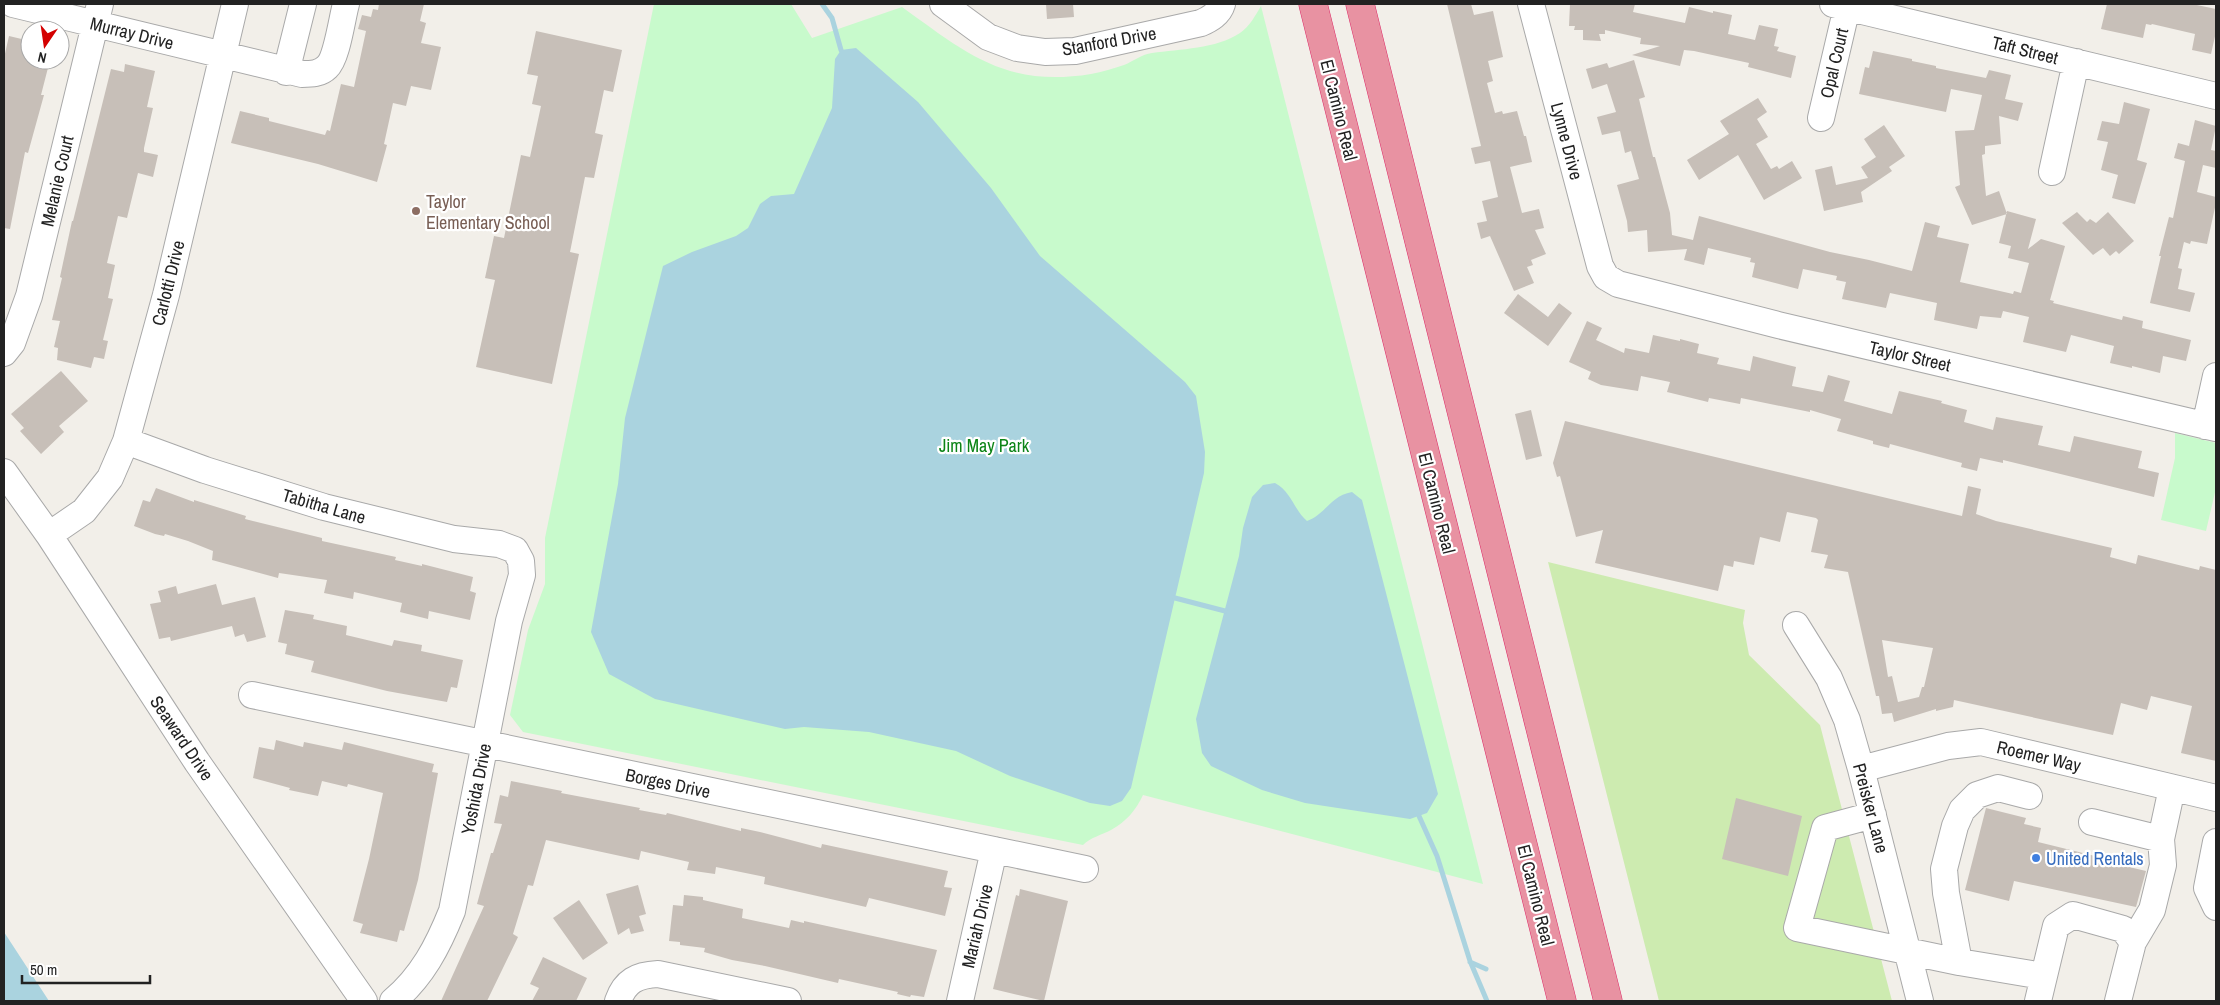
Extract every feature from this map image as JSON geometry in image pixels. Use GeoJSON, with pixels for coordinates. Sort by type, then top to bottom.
{"type":"FeatureCollection","features":[{"type":"Feature","properties":{"kind":"highway","name":"El Camino Real"},"geometry":{"type":"LineString","coordinates":[[1313,4],[1562,1001]]}},
{"type":"Feature","properties":{"kind":"highway"},"geometry":{"type":"LineString","coordinates":[[1360,4],[1608,1001]]}},
{"type":"Feature","properties":{"kind":"street","name":"Murray Drive"},"geometry":{"type":"LineString","coordinates":[[13,4],[97,13],[222,55],[286,72],[316,74],[328,67],[333,58],[346,4]]}},
{"type":"Feature","properties":{"kind":"street","name":"Carlotti Drive"},"geometry":{"type":"LineString","coordinates":[[49,535],[84,511],[110,478],[126,440],[166,295],[235,4]]}},
{"type":"Feature","properties":{"kind":"street"},"geometry":{"type":"LineString","coordinates":[[286,72],[303,4]]}},
{"type":"Feature","properties":{"kind":"street","name":"Stanford Drive"},"geometry":{"type":"LineString","coordinates":[[942,4],[988,37],[1017,48],[1045,52],[1075,51],[1201,24],[1211,19],[1221,8],[1222,4]]}},
{"type":"Feature","properties":{"kind":"street","name":"Lynne Drive"},"geometry":{"type":"LineString","coordinates":[[1531,4],[1600,266],[1606,277]]}},
{"type":"Feature","properties":{"kind":"street","name":"Taft Street"},"geometry":{"type":"LineString","coordinates":[[1840,5],[2216,96]]}},
{"type":"Feature","properties":{"kind":"street","name":"Opal Court"},"geometry":{"type":"LineString","coordinates":[[1821,118],[1840,5]]}},
{"type":"Feature","properties":{"kind":"street","name":"Melanie Court"},"geometry":{"type":"LineString","coordinates":[[4,354],[12,343],[29,296],[97,13]]}},
{"type":"Feature","properties":{"kind":"street"},"geometry":{"type":"LineString","coordinates":[[2052,172],[2076,62]]}},
{"type":"Feature","properties":{"kind":"street","name":"Taylor Street"},"geometry":{"type":"LineString","coordinates":[[1606,277],[1618,284],[1778,325],[2210,427]]}},
{"type":"Feature","properties":{"kind":"street"},"geometry":{"type":"LineString","coordinates":[[2210,427],[2216,376]]}},
{"type":"Feature","properties":{"kind":"street","name":"Tabitha Lane"},"geometry":{"type":"LineString","coordinates":[[126,440],[205,470],[324,507],[454,539],[499,544],[515,550],[522,561]]}},
{"type":"Feature","properties":{"kind":"street","name":"Seaward Drive"},"geometry":{"type":"LineString","coordinates":[[4,472],[49,535],[197,762],[364,1001]]}},
{"type":"Feature","properties":{"kind":"street","name":"Yoshida Drive"},"geometry":{"type":"LineString","coordinates":[[393,1001],[416,979],[438,947],[452,911],[509,621],[522,576],[522,561]]}},
{"type":"Feature","properties":{"kind":"street","name":"Preisker Lane"},"geometry":{"type":"LineString","coordinates":[[1796,625],[1828,678],[1846,720],[1861,769],[1920,1001]]}},
{"type":"Feature","properties":{"kind":"street","name":"Borges Drive"},"geometry":{"type":"LineString","coordinates":[[252,694],[485,745],[1084,869]]}},
{"type":"Feature","properties":{"kind":"street","name":"Roemer Way"},"geometry":{"type":"LineString","coordinates":[[1861,769],[1948,746],[1981,742],[2216,798]]}},
{"type":"Feature","properties":{"kind":"street"},"geometry":{"type":"LineString","coordinates":[[1959,962],[1946,893],[1944,869],[1954,826],[1962,810],[1977,795],[1998,788],[2029,796]]}},
{"type":"Feature","properties":{"kind":"street"},"geometry":{"type":"LineString","coordinates":[[2118,1001],[2133,942],[2152,910],[2163,865],[2161,839],[2172,788]]}},
{"type":"Feature","properties":{"kind":"street"},"geometry":{"type":"LineString","coordinates":[[1873,815],[1824,828],[1797,928],[1959,962],[2043,976]]}},
{"type":"Feature","properties":{"kind":"street"},"geometry":{"type":"LineString","coordinates":[[2092,822],[2161,839]]}},
{"type":"Feature","properties":{"kind":"street"},"geometry":{"type":"LineString","coordinates":[[2216,842],[2207,888],[2216,907]]}},
{"type":"Feature","properties":{"kind":"street","name":"Mariah Drive"},"geometry":{"type":"LineString","coordinates":[[960,1001],[994,850]]}},
{"type":"Feature","properties":{"kind":"street"},"geometry":{"type":"LineString","coordinates":[[2038,1001],[2056,926],[2073,915],[2123,929],[2133,942]]}},
{"type":"Feature","properties":{"kind":"street"},"geometry":{"type":"LineString","coordinates":[[618,1001],[622,990],[631,980],[643,975],[658,974],[788,1001]]}},
{"type":"Feature","properties":{"kind":"green space","name":"Jim May Park"},"geometry":{"type":"Polygon","coordinates":[[[654,4],[791,4],[812,38],[902,7],[947,39],[989,63],[1011,71],[1035,76],[1061,77],[1104,71],[1124,65],[1148,54],[1198,48],[1220,42],[1244,30],[1261,6],[1483,884],[1143,795],[1134,811],[1126,819],[1111,830],[1089,840],[1083,845],[523,732],[510,715],[528,630],[545,584],[545,538],[654,4]]]}},
{"type":"Feature","properties":{"kind":"green space"},"geometry":{"type":"Polygon","coordinates":[[[2175,433],[2216,443],[2216,488],[2206,531],[2161,520],[2175,458],[2175,433]]]}},
{"type":"Feature","properties":{"kind":"green space"},"geometry":{"type":"Polygon","coordinates":[[[1548,562],[1745,610],[1743,623],[1749,655],[1820,725],[1892,1001],[1659,1001],[1548,562]]]}},
{"type":"Feature","properties":{"kind":"water"},"geometry":{"type":"Polygon","coordinates":[[[856,48],[918,102],[991,188],[1040,256],[1185,382],[1196,396],[1205,452],[1204,473],[1131,788],[1122,801],[1110,806],[1090,803],[1010,776],[956,751],[869,732],[804,727],[785,729],[655,699],[609,674],[591,632],[618,484],[625,418],[663,266],[692,252],[736,236],[748,228],[760,204],[771,196],[794,194],[832,108],[835,59],[841,50],[856,48]]]}},
{"type":"Feature","properties":{"kind":"water"},"geometry":{"type":"Polygon","coordinates":[[[1275,483],[1285,491],[1307,521],[1319,514],[1338,497],[1345,494],[1352,492],[1362,500],[1438,794],[1427,813],[1410,819],[1305,803],[1262,790],[1211,766],[1202,753],[1196,719],[1239,556],[1243,528],[1252,497],[1263,485],[1275,483]]]}},
{"type":"Feature","properties":{"kind":"water"},"geometry":{"type":"Polygon","coordinates":[[[4,932],[49,1001],[4,1001],[4,932]]]}},
{"type":"Feature","properties":{"kind":"building"},"geometry":{"type":"Polygon","coordinates":[[[379,4],[424,4],[420,21],[426,23],[421,43],[441,47],[431,90],[411,86],[406,106],[393,103],[384,144],[387,145],[377,182],[318,164],[231,143],[240,111],[269,118],[269,121],[325,135],[327,130],[330,131],[341,84],[354,87],[366,31],[358,29],[362,15],[371,17],[373,9],[378,10],[379,4]]]}},
{"type":"Feature","properties":{"kind":"building"},"geometry":{"type":"Polygon","coordinates":[[[1046,4],[1073,4],[1074,17],[1047,19],[1046,4]]]}},
{"type":"Feature","properties":{"kind":"building"},"geometry":{"type":"Polygon","coordinates":[[[1447,4],[1471,4],[1474,15],[1493,11],[1503,57],[1488,61],[1493,81],[1487,83],[1495,113],[1502,111],[1503,114],[1517,111],[1524,136],[1526,136],[1532,162],[1510,167],[1522,213],[1539,209],[1544,228],[1535,230],[1546,254],[1531,260],[1533,265],[1527,267],[1534,283],[1514,291],[1490,236],[1481,239],[1477,223],[1487,221],[1482,201],[1498,197],[1490,161],[1475,164],[1471,148],[1481,146],[1447,4]]]}},
{"type":"Feature","properties":{"kind":"building"},"geometry":{"type":"Polygon","coordinates":[[[1570,4],[1635,4],[1633,12],[1685,23],[1689,7],[1713,13],[1713,11],[1732,15],[1728,34],[1755,40],[1759,25],[1778,29],[1774,46],[1779,47],[1777,51],[1796,56],[1791,78],[1748,67],[1749,63],[1694,51],[1684,50],[1680,66],[1632,55],[1660,46],[1640,44],[1641,38],[1605,30],[1605,34],[1599,34],[1601,41],[1583,40],[1583,30],[1574,30],[1575,26],[1569,26],[1570,4]]]}},
{"type":"Feature","properties":{"kind":"building"},"geometry":{"type":"Polygon","coordinates":[[[2107,4],[2192,4],[2216,9],[2216,32],[2211,54],[2192,50],[2195,34],[2152,24],[2146,24],[2143,38],[2101,29],[2107,4]]]}},
{"type":"Feature","properties":{"kind":"building"},"geometry":{"type":"Polygon","coordinates":[[[536,31],[622,50],[613,92],[604,90],[595,133],[603,135],[594,178],[585,177],[570,252],[579,254],[552,384],[476,367],[495,280],[485,278],[494,236],[504,238],[521,155],[530,157],[541,106],[532,104],[538,76],[527,74],[536,31]]]}},
{"type":"Feature","properties":{"kind":"building"},"geometry":{"type":"Polygon","coordinates":[[[9,36],[20,39],[20,70],[47,70],[41,95],[44,95],[28,153],[25,152],[10,229],[4,228],[4,58],[9,36]]]}},
{"type":"Feature","properties":{"kind":"building"},"geometry":{"type":"Polygon","coordinates":[[[1873,51],[1912,59],[1912,61],[1936,66],[1936,68],[1986,78],[1989,70],[2011,75],[2005,99],[2023,103],[2018,121],[1999,116],[2001,144],[1985,146],[1985,154],[1982,155],[1986,196],[1999,191],[2007,214],[1972,225],[1955,187],[1960,185],[1955,131],[1974,130],[1982,95],[1951,89],[1946,112],[1859,94],[1865,67],[1869,68],[1873,51]]]}},
{"type":"Feature","properties":{"kind":"building"},"geometry":{"type":"Polygon","coordinates":[[[1634,60],[1645,97],[1639,99],[1653,157],[1655,157],[1670,213],[1672,235],[1693,240],[1699,216],[1830,252],[1912,271],[1925,222],[1940,226],[1937,237],[1969,244],[1960,282],[2013,294],[2014,291],[2021,293],[2029,263],[2008,258],[2011,246],[1999,243],[2007,211],[2036,219],[2028,249],[2041,239],[2065,246],[2050,300],[2054,301],[2053,303],[2122,320],[2123,316],[2143,321],[2142,328],[2191,340],[2186,361],[2163,356],[2160,373],[2132,366],[2132,368],[2110,363],[2114,346],[2071,335],[2066,352],[2023,342],[2029,317],[2003,311],[2001,318],[1980,316],[1977,329],[1934,320],[1937,303],[1890,293],[1886,308],[1842,299],[1846,282],[1836,280],[1837,276],[1803,269],[1798,289],[1752,277],[1755,263],[1750,262],[1751,258],[1708,248],[1704,265],[1684,260],[1687,249],[1648,252],[1647,230],[1628,232],[1627,221],[1617,185],[1639,179],[1631,151],[1625,153],[1620,131],[1602,135],[1597,117],[1616,112],[1607,84],[1592,89],[1586,69],[1607,63],[1609,68],[1634,60]]]}},
{"type":"Feature","properties":{"kind":"building"},"geometry":{"type":"Polygon","coordinates":[[[125,64],[155,71],[147,107],[153,108],[144,152],[158,155],[153,177],[138,173],[127,218],[118,216],[107,263],[115,265],[108,298],[113,299],[103,340],[108,341],[104,359],[94,357],[91,368],[57,360],[58,348],[54,347],[60,321],[52,320],[72,221],[111,69],[124,72],[125,64]]]}},
{"type":"Feature","properties":{"kind":"building"},"geometry":{"type":"Polygon","coordinates":[[[1758,98],[1767,112],[1757,119],[1768,137],[1756,144],[1771,169],[1777,166],[1779,169],[1792,161],[1802,178],[1764,200],[1738,155],[1699,180],[1687,160],[1729,134],[1720,121],[1758,98]]]}},
{"type":"Feature","properties":{"kind":"building"},"geometry":{"type":"Polygon","coordinates":[[[2124,102],[2150,109],[2137,160],[2147,163],[2135,204],[2112,198],[2118,175],[2101,170],[2108,142],[2097,140],[2102,121],[2119,124],[2124,102]]]}},
{"type":"Feature","properties":{"kind":"building"},"geometry":{"type":"Polygon","coordinates":[[[2195,120],[2216,126],[2211,150],[2216,151],[2216,168],[2203,165],[2197,192],[2216,197],[2216,203],[2207,244],[2191,241],[2190,244],[2184,242],[2178,268],[2182,269],[2178,289],[2195,293],[2190,312],[2150,303],[2161,256],[2159,256],[2169,217],[2173,218],[2185,161],[2174,158],[2178,143],[2189,146],[2195,120]]]}},
{"type":"Feature","properties":{"kind":"building"},"geometry":{"type":"Polygon","coordinates":[[[1884,125],[1905,156],[1889,167],[1892,171],[1861,192],[1863,202],[1824,211],[1815,170],[1832,166],[1836,185],[1868,178],[1861,167],[1876,157],[1864,139],[1884,125]]]}},
{"type":"Feature","properties":{"kind":"building"},"geometry":{"type":"Polygon","coordinates":[[[2077,212],[2087,222],[2090,219],[2096,223],[2108,212],[2134,241],[2119,254],[2116,251],[2110,256],[2103,248],[2093,255],[2062,223],[2077,212]]]}},
{"type":"Feature","properties":{"kind":"building"},"geometry":{"type":"Polygon","coordinates":[[[1518,294],[1548,317],[1559,303],[1572,313],[1548,346],[1504,313],[1518,294]]]}},
{"type":"Feature","properties":{"kind":"building"},"geometry":{"type":"Polygon","coordinates":[[[1587,321],[1602,328],[1596,340],[1624,353],[1625,348],[1649,353],[1653,335],[1680,341],[1680,339],[1699,344],[1697,353],[1719,358],[1717,364],[1750,371],[1753,356],[1796,367],[1792,386],[1823,392],[1828,375],[1850,381],[1844,401],[1892,414],[1899,391],[1942,401],[1941,403],[1967,410],[1964,422],[1993,430],[1996,417],[2043,426],[2038,445],[2070,452],[2074,436],[2142,451],[2138,468],[2159,473],[2154,497],[2003,460],[2003,463],[1980,458],[1977,471],[1961,467],[1962,463],[1890,444],[1889,448],[1873,444],[1873,441],[1837,431],[1841,419],[1810,410],[1810,412],[1741,398],[1740,404],[1709,398],[1708,402],[1667,392],[1670,382],[1641,376],[1638,391],[1601,385],[1588,379],[1591,372],[1569,362],[1587,321]]]}},
{"type":"Feature","properties":{"kind":"building"},"geometry":{"type":"Polygon","coordinates":[[[61,371],[88,401],[59,426],[64,432],[41,454],[20,431],[24,428],[11,414],[61,371]]]}},
{"type":"Feature","properties":{"kind":"building"},"geometry":{"type":"Polygon","coordinates":[[[1531,410],[1542,456],[1526,460],[1515,414],[1531,410]]]}},
{"type":"Feature","properties":{"kind":"building"},"geometry":{"type":"Polygon","coordinates":[[[1565,421],[1962,516],[1968,486],[1981,489],[1976,514],[1996,521],[2112,548],[2110,557],[2136,564],[2138,555],[2199,570],[2200,566],[2216,570],[2216,761],[2181,753],[2192,706],[2151,696],[2147,710],[2121,703],[2113,735],[1954,700],[1953,707],[1936,711],[1936,709],[1894,722],[1892,713],[1882,714],[1879,696],[1876,696],[1848,572],[1824,568],[1828,555],[1811,552],[1818,520],[1816,518],[1787,512],[1780,542],[1760,537],[1754,565],[1734,561],[1733,567],[1724,565],[1718,591],[1595,563],[1603,530],[1576,537],[1560,476],[1557,477],[1553,463],[1565,421]],[[1882,640],[1888,677],[1892,676],[1898,702],[1919,697],[1922,687],[1924,687],[1933,648],[1882,640]]]}},
{"type":"Feature","properties":{"kind":"building"},"geometry":{"type":"Polygon","coordinates":[[[156,488],[194,502],[194,500],[246,516],[245,519],[322,538],[322,541],[396,557],[395,560],[422,566],[422,564],[473,577],[470,591],[476,593],[470,620],[429,611],[428,619],[400,612],[402,603],[354,592],[353,599],[324,593],[327,580],[279,573],[278,578],[212,560],[213,551],[188,541],[165,534],[164,536],[155,534],[134,526],[143,500],[150,502],[156,488]]]}},
{"type":"Feature","properties":{"kind":"building"},"geometry":{"type":"Polygon","coordinates":[[[216,584],[222,605],[255,597],[266,637],[247,642],[244,634],[235,637],[232,626],[171,641],[170,637],[159,639],[150,604],[161,602],[158,591],[176,586],[178,594],[216,584]]]}},
{"type":"Feature","properties":{"kind":"building"},"geometry":{"type":"Polygon","coordinates":[[[285,610],[314,615],[313,619],[347,626],[346,635],[392,646],[394,640],[422,645],[421,651],[463,660],[457,688],[451,687],[447,702],[387,691],[311,672],[314,661],[285,654],[287,644],[278,642],[285,610]]]}},
{"type":"Feature","properties":{"kind":"building"},"geometry":{"type":"Polygon","coordinates":[[[276,740],[303,747],[304,742],[342,750],[344,742],[434,764],[432,772],[438,773],[418,880],[404,931],[400,930],[397,942],[360,933],[363,924],[353,921],[383,793],[348,784],[347,787],[322,781],[318,796],[289,790],[290,788],[253,778],[259,747],[274,750],[276,740]]]}},
{"type":"Feature","properties":{"kind":"building"},"geometry":{"type":"Polygon","coordinates":[[[511,781],[562,791],[561,793],[640,808],[639,810],[666,815],[667,813],[741,831],[741,828],[760,832],[821,848],[822,844],[948,871],[944,887],[952,888],[945,916],[869,898],[866,907],[764,884],[765,877],[716,867],[715,874],[687,870],[689,862],[641,851],[639,860],[546,840],[533,886],[528,885],[513,934],[518,937],[487,1001],[441,1001],[484,906],[477,904],[491,853],[493,853],[502,824],[494,823],[500,795],[508,797],[511,781]]]}},
{"type":"Feature","properties":{"kind":"building"},"geometry":{"type":"Polygon","coordinates":[[[1736,798],[1802,816],[1788,876],[1722,859],[1736,798]]]}},
{"type":"Feature","properties":{"kind":"building","name":"United Rentals"},"geometry":{"type":"Polygon","coordinates":[[[1986,808],[2026,818],[2024,824],[2041,828],[2038,842],[2095,856],[2095,859],[2146,871],[2136,907],[2014,881],[2009,901],[1965,890],[1986,808]]]}},
{"type":"Feature","properties":{"kind":"building"},"geometry":{"type":"Polygon","coordinates":[[[638,885],[646,914],[639,916],[644,931],[631,934],[629,928],[618,935],[606,894],[638,885]]]}},
{"type":"Feature","properties":{"kind":"building"},"geometry":{"type":"Polygon","coordinates":[[[1020,889],[1068,901],[1044,1001],[993,989],[1016,895],[1019,896],[1020,889]]]}},
{"type":"Feature","properties":{"kind":"building"},"geometry":{"type":"Polygon","coordinates":[[[684,895],[703,897],[703,900],[743,909],[742,918],[789,928],[791,920],[804,923],[804,921],[937,950],[924,997],[911,995],[910,997],[897,994],[898,992],[839,979],[838,983],[732,960],[704,952],[705,948],[680,945],[680,942],[669,941],[673,905],[683,906],[684,895]]]}},
{"type":"Feature","properties":{"kind":"building"},"geometry":{"type":"Polygon","coordinates":[[[579,900],[608,943],[583,960],[553,918],[579,900]]]}},
{"type":"Feature","properties":{"kind":"building"},"geometry":{"type":"Polygon","coordinates":[[[543,957],[587,978],[576,1001],[532,1001],[539,988],[530,984],[543,957]]]}},
{"type":"Feature","properties":{"kind":"waterway"},"geometry":{"type":"LineString","coordinates":[[822,4],[832,18],[841,50]]}},
{"type":"Feature","properties":{"kind":"waterway"},"geometry":{"type":"LineString","coordinates":[[1175,598],[1225,611]]}},
{"type":"Feature","properties":{"kind":"waterway"},"geometry":{"type":"LineString","coordinates":[[1419,816],[1437,856],[1470,961],[1487,1001]]}},
{"type":"Feature","properties":{"kind":"waterway"},"geometry":{"type":"LineString","coordinates":[[1470,962],[1486,969]]}},
{"type":"Feature","properties":{"kind":"place","name":"Taylor Elementary School"},"geometry":{"type":"Point","coordinates":[416,211]}},
{"type":"Feature","properties":{"kind":"place","name":"United Rentals"},"geometry":{"type":"Point","coordinates":[2036,858]}}]}
